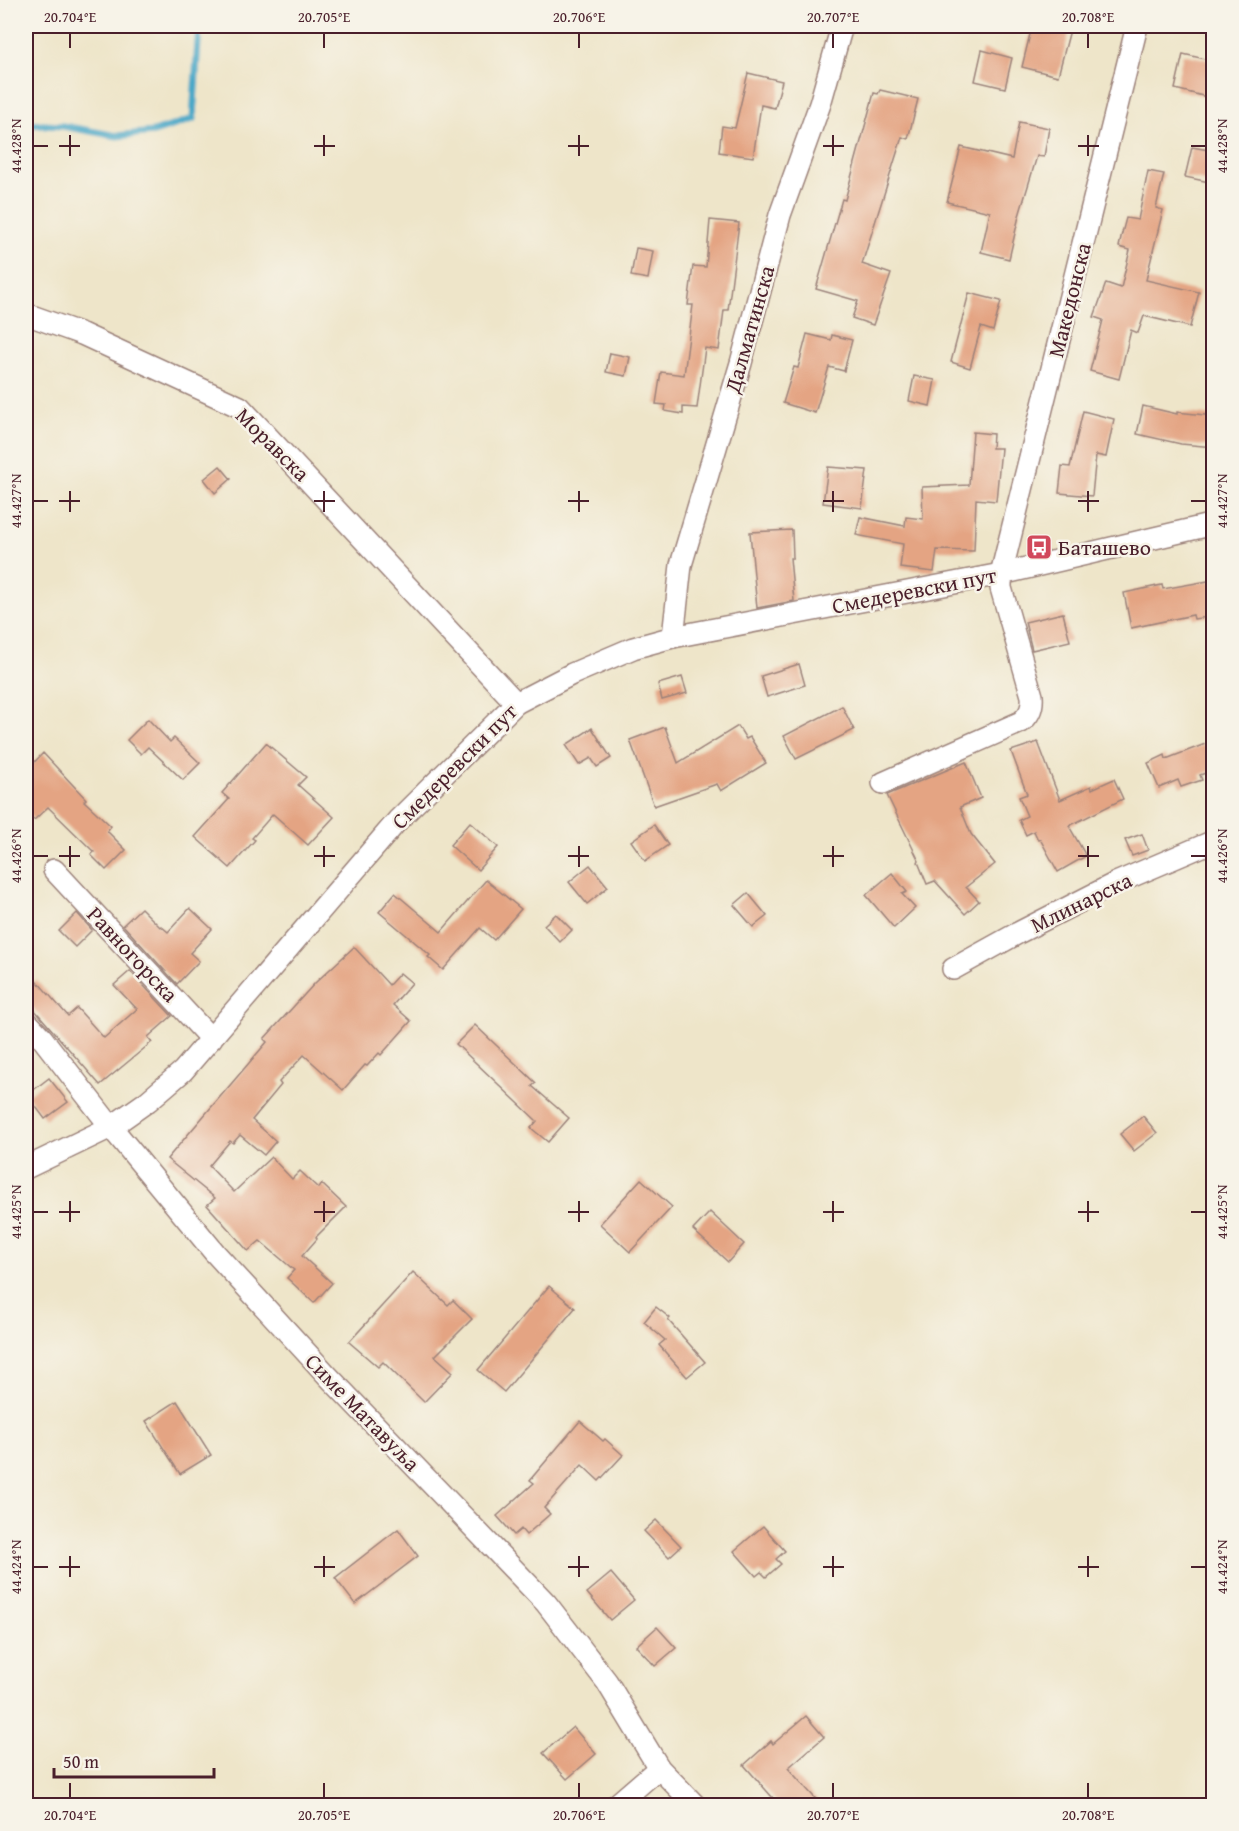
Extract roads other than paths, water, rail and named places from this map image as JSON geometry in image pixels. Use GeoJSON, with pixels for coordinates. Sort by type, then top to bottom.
{"type":"FeatureCollection","features":[{"type":"Feature","properties":{"kind":"street","name":"Далматинска"},"geometry":{"type":"LineString","coordinates":[[673,637],[681,565],[741,363],[780,215],[820,104],[842,26]]}},
{"type":"Feature","properties":{"kind":"street","name":"Македонска"},"geometry":{"type":"LineString","coordinates":[[1001,574],[1137,26]]}},
{"type":"Feature","properties":{"kind":"street","name":"Моравска"},"geometry":{"type":"LineString","coordinates":[[26,314],[82,334],[240,407],[516,702]]}},
{"type":"Feature","properties":{"kind":"street","name":"Смедеревски пут"},"geometry":{"type":"LineString","coordinates":[[26,1168],[111,1127],[148,1101],[183,1071],[398,820],[516,702],[572,674],[633,648],[673,637],[1001,574],[1214,524]]}},
{"type":"Feature","properties":{"kind":"street"},"geometry":{"type":"LineString","coordinates":[[883,783],[1021,722],[1030,712],[1032,696],[1001,588],[1001,574]]}},
{"type":"Feature","properties":{"kind":"street","name":"Млинарска"},"geometry":{"type":"LineString","coordinates":[[953,969],[1017,933],[1116,883],[1214,841]]}},
{"type":"Feature","properties":{"kind":"street","name":"Равногорска"},"geometry":{"type":"LineString","coordinates":[[54,870],[211,1039]]}},
{"type":"Feature","properties":{"kind":"street","name":"Симе Матавуља"},"geometry":{"type":"LineString","coordinates":[[26,1020],[215,1253],[311,1358],[546,1603],[607,1682],[659,1768],[696,1806]]}},
{"type":"Feature","properties":{"kind":"street"},"geometry":{"type":"LineString","coordinates":[[615,1806],[659,1768]]}},
{"type":"Feature","properties":{"kind":"waterway"},"geometry":{"type":"LineString","coordinates":[[26,124],[63,126],[117,136],[154,132],[193,119],[199,26]]}},
{"type":"Feature","properties":{"kind":"place","name":"Баташево"},"geometry":{"type":"Point","coordinates":[1039,547]}}]}
